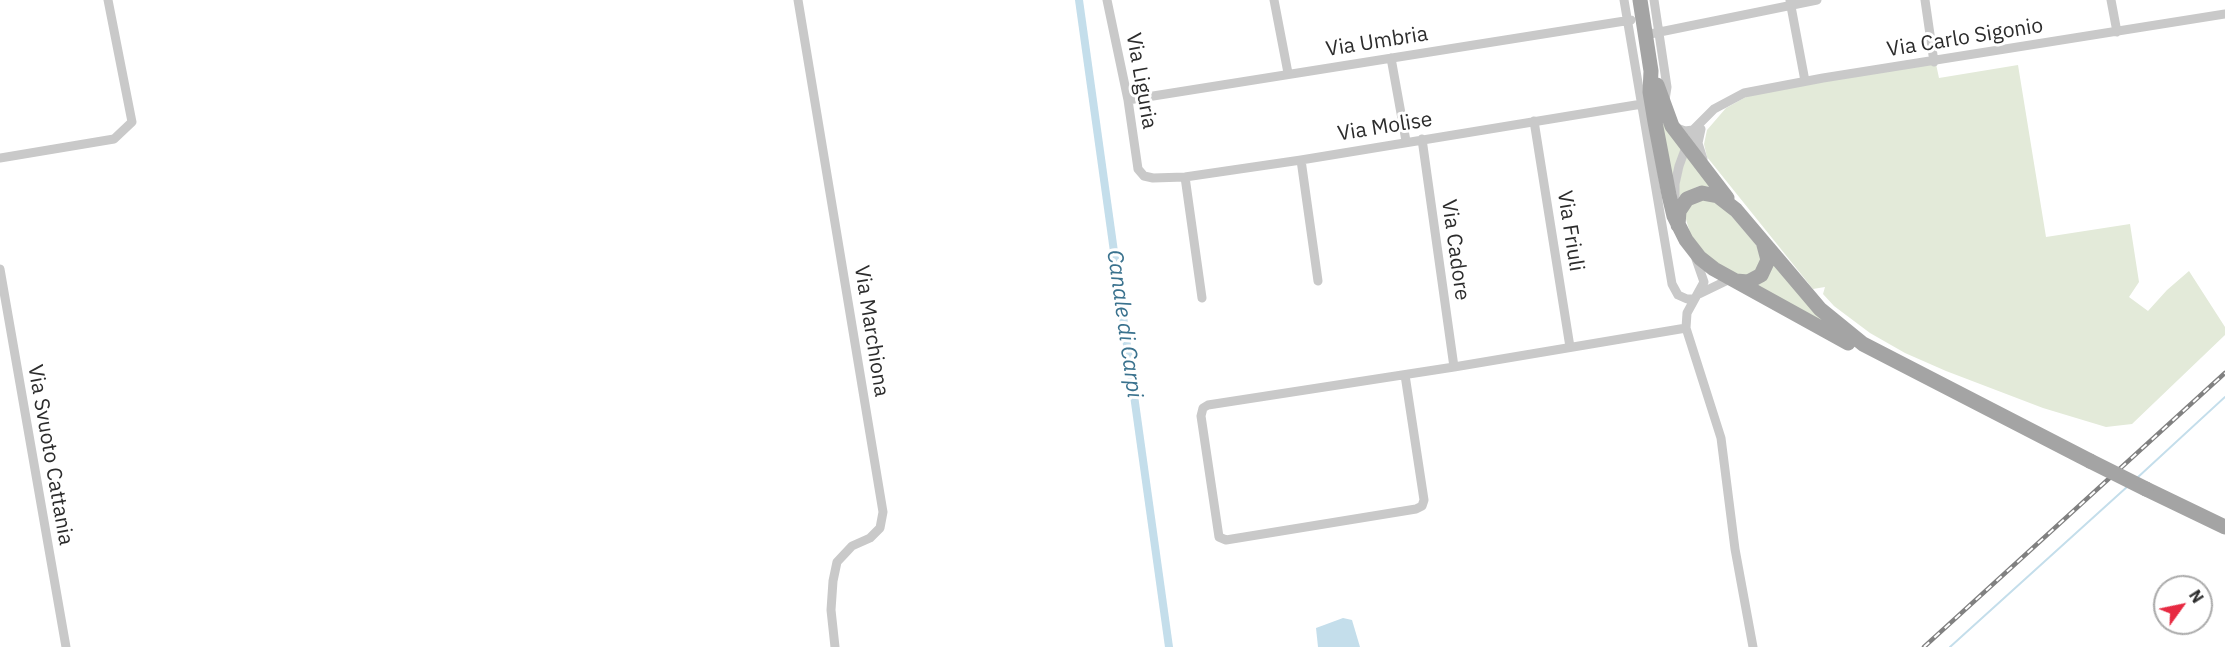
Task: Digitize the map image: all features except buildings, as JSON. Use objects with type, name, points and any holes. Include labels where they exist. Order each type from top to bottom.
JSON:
[{"type":"main road","points":[[1640,0],[1652,33],[1650,92],[1671,206],[1678,225],[1690,246],[1707,264],[1731,280],[1847,342],[1883,360],[1909,369]]},
{"type":"main road","points":[[1651,71],[1672,126],[1686,147],[1820,309],[1840,327],[1863,344],[1909,369],[2225,527]]},
{"type":"main road","points":[[1678,225],[1679,211],[1692,196],[1709,193],[1734,207]]},
{"type":"main road","points":[[1731,280],[1748,282],[1756,279],[1762,273],[1768,257],[1761,240]]},
{"type":"street","points":[[0,158],[114,139],[132,122],[108,0]]},
{"type":"street","name":"Via Marchiona","points":[[798,0],[883,512],[880,528],[870,538],[852,546],[837,562],[831,610],[835,647]]},
{"type":"street","name":"Via Liguria","points":[[1107,0],[1128,100],[1138,169]]},
{"type":"street","points":[[1274,0],[1288,74]]},
{"type":"street","points":[[1624,0],[1672,284],[1678,295],[1687,299],[1731,280]]},
{"type":"street","points":[[1654,0],[1652,33],[1667,87],[1664,108]]},
{"type":"street","points":[[1652,33],[1790,2],[1817,0]]},
{"type":"street","points":[[1925,0],[1934,62]]},
{"type":"street","points":[[2111,0],[2117,32]]},
{"type":"street","points":[[1790,2],[1805,81]]},
{"type":"street","name":"Via Carlo Sigonio","points":[[1706,119],[1714,109],[1744,93],[1805,81],[2225,14]]},
{"type":"street","name":"Via Umbria","points":[[1128,100],[1629,20]]},
{"type":"street","points":[[1391,58],[1406,141]]},
{"type":"street","name":"Via Molise","points":[[1138,169],[1144,176],[1153,178],[1185,177],[1642,104]]},
{"type":"street","points":[[1678,225],[1675,184],[1686,147],[1706,119]]},
{"type":"street","points":[[1672,126],[1684,131],[1691,130],[1706,119]]},
{"type":"street","points":[[1706,119],[1698,138],[1701,157],[1727,192],[1734,207]]},
{"type":"street","name":"Via Friuli","points":[[1534,121],[1570,347]]},
{"type":"street","name":"Via Cadore","points":[[1422,139],[1454,367]]},
{"type":"street","points":[[1301,160],[1318,281]]},
{"type":"street","points":[[1185,177],[1202,298]]},
{"type":"street","points":[[1690,246],[1704,277],[1703,287],[1688,314],[1686,328],[1720,438],[1735,549],[1753,647]]},
{"type":"street","name":"Via Svuoto Cattania","points":[[0,269],[66,647]]},
{"type":"street","points":[[1405,375],[1424,500],[1422,506],[1416,509],[1226,540],[1220,537],[1201,416],[1203,408],[1208,405],[1686,328]]},
{"type":"green space","points":[[1936,64],[1939,78],[2018,65],[2046,237],[2130,224],[2139,282],[2129,297],[2148,311],[2189,271],[2225,327],[2225,335],[2132,424],[2106,427],[2043,408],[1946,371],[1905,353],[1870,333],[1834,306],[1823,294],[1825,287],[1813,289],[1707,157],[1704,144],[1707,130],[1726,108],[1755,92]]},
{"type":"green space","points":[[1661,124],[1664,124],[1681,147],[1673,183]]},
{"type":"green space","points":[[1686,153],[1714,187],[1699,186],[1679,196],[1679,184]]},
{"type":"green space","points":[[1696,199],[1717,199],[1758,247],[1762,256],[1756,272],[1740,277],[1712,261],[1691,236],[1685,216],[1690,204]]},
{"type":"green space","points":[[1772,258],[1834,327],[1753,286]]},
{"type":"water","points":[[1343,618],[1352,620],[1360,647],[1318,647],[1316,628]]},
{"type":"waterway","name":"Canale di Carpi","points":[[1079,0],[1169,647]]},
{"type":"waterway","points":[[2137,478],[2225,397]]},
{"type":"waterway","points":[[1950,647],[2128,486]]},
{"type":"railway","points":[[1924,647],[2225,373]]}]
